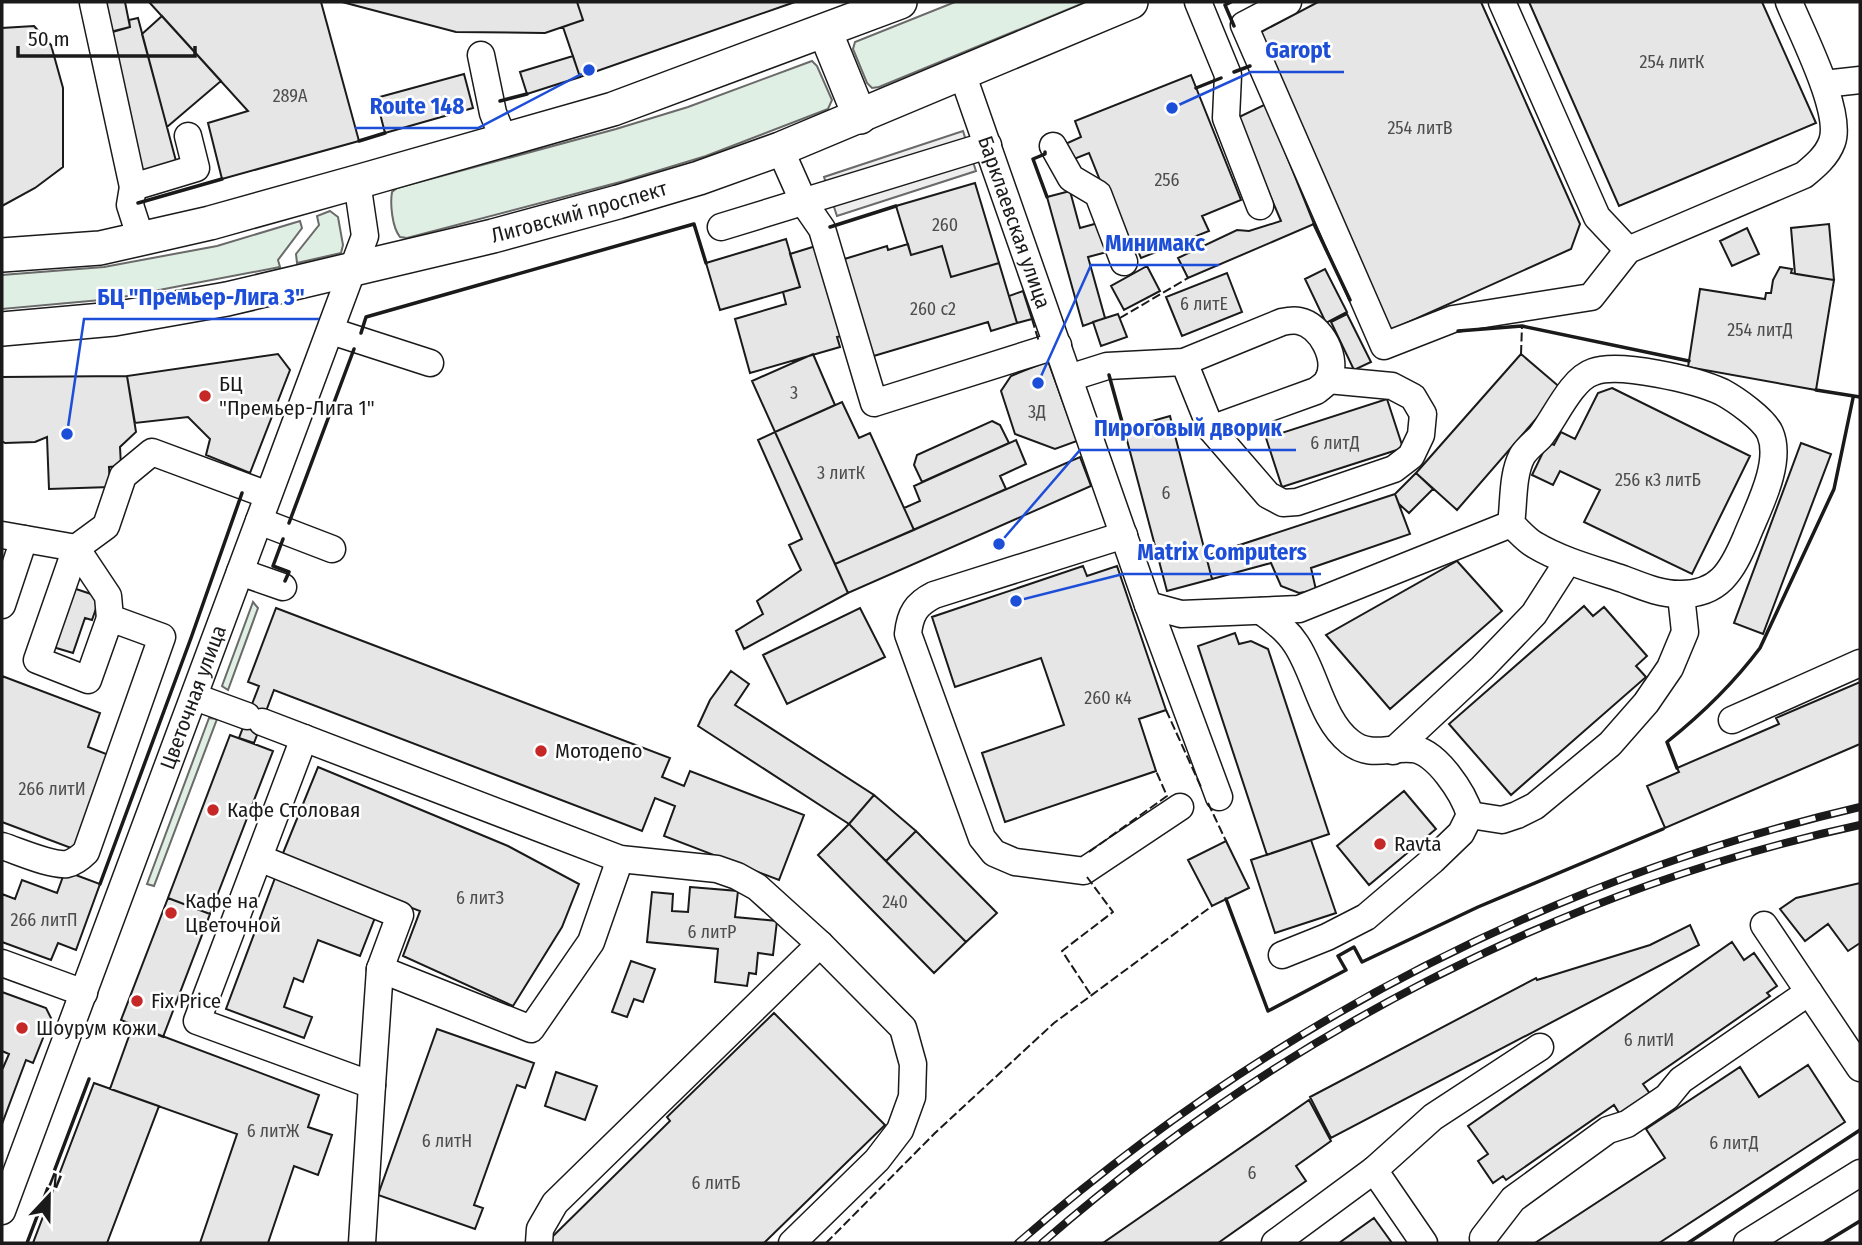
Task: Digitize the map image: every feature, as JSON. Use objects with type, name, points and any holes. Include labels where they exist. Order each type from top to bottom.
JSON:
[{"type":"main road","points":[[2,255],[100,248],[210,223],[357,182],[613,108],[900,2]]},
{"type":"main road","name":"Лиговский проспект","points":[[2,329],[114,319],[227,299],[494,236],[618,202],[699,178],[780,149],[1131,2]]},
{"type":"main road","points":[[825,31],[860,117]]},
{"type":"street","points":[[1198,2],[1228,75],[1226,118],[1260,206]]},
{"type":"street","points":[[1288,2],[1244,25],[1384,346],[1453,319],[1591,296],[1628,250],[1804,175],[1821,160],[1833,141],[1834,121],[1824,84],[1789,2]]},
{"type":"street","points":[[1502,2],[1597,216],[1628,250]]},
{"type":"street","points":[[93,3],[132,187],[130,205],[141,239]]},
{"type":"street","points":[[481,55],[493,113],[504,140]]},
{"type":"street","name":"Барклаевская улица","points":[[962,73],[1148,605],[1219,797]]},
{"type":"street","points":[[1824,84],[1860,80]]},
{"type":"street","points":[[132,187],[196,168],[188,136]]},
{"type":"street","points":[[721,228],[988,145]]},
{"type":"street","points":[[1053,146],[1071,178],[1098,194],[1124,262]]},
{"type":"street","points":[[780,149],[804,204],[822,229],[874,403],[1058,345]]},
{"type":"street","name":"Цветочная улица","points":[[2,1211],[365,236],[357,182]]},
{"type":"street","points":[[1069,378],[1107,366],[1184,362],[1282,321],[1299,321],[1313,327],[1323,338],[1332,361],[1328,380],[1316,391],[1211,429]]},
{"type":"street","points":[[331,331],[430,363]]},
{"type":"street","points":[[1184,362],[1211,429],[1268,495],[1283,503],[1297,502],[1394,469],[1411,456],[1421,435],[1423,414],[1413,397],[1392,386],[1328,380]]},
{"type":"street","points":[[1623,370],[1669,376],[1722,392],[1753,413],[1770,433],[1774,462],[1735,564],[1721,582],[1702,591],[1681,595],[1659,593],[1568,561],[1532,544],[1511,524],[1517,471],[1522,455],[1540,437],[1581,379],[1592,372],[1623,370]]},
{"type":"street","points":[[2,605],[13,537],[76,548],[108,596],[110,618],[88,680],[37,660],[76,548],[106,526],[123,476],[152,452],[268,495]]},
{"type":"street","points":[[259,521],[332,549]]},
{"type":"street","points":[[1148,605],[1181,614],[1299,609],[1511,524]]},
{"type":"street","points":[[1124,535],[934,595],[919,602],[910,618],[908,634],[982,838],[994,853],[1015,862],[1084,871],[1180,807]]},
{"type":"street","points":[[1393,751],[1482,668],[1534,614],[1568,561]]},
{"type":"street","points":[[240,572],[283,587]]},
{"type":"street","points":[[1470,815],[1502,820],[1517,815],[1545,798],[1610,744],[1646,703],[1670,668],[1685,632],[1681,595]]},
{"type":"street","points":[[1261,611],[1278,623],[1296,643],[1329,715],[1349,741],[1367,752],[1414,749],[1428,756],[1465,798],[1470,815],[1461,833],[1452,842],[1366,917],[1327,937],[1282,955]]},
{"type":"street","points":[[2,846],[56,863],[68,864],[78,860],[86,852],[162,637],[110,618]]},
{"type":"street","points":[[1732,720],[1860,663]]},
{"type":"street","points":[[195,697],[620,859],[717,869],[737,876],[757,887],[820,944],[902,1028],[913,1063],[912,1097],[900,1130],[877,1160],[792,1243]]},
{"type":"street","points":[[304,738],[197,1021],[372,1085]]},
{"type":"street","points":[[259,858],[400,915],[380,970],[362,1243]]},
{"type":"street","points":[[380,970],[531,1029],[591,942],[620,859]]},
{"type":"street","points":[[1763,925],[1860,1068]]},
{"type":"street","points":[[539,1243],[540,1229],[555,1203],[820,944]]},
{"type":"street","points":[[2,963],[84,993]]},
{"type":"street","points":[[1481,1242],[1513,1199],[1608,1130],[1627,1124],[1667,1097],[1681,1080],[1809,992]]},
{"type":"street","points":[[1275,1243],[1374,1170],[1433,1118],[1540,1047]]},
{"type":"street","points":[[1374,1170],[1424,1243]]},
{"type":"street","points":[[1747,1243],[1860,1173]]},
{"type":"green space","points":[[955,2],[1086,2],[879,87],[872,88],[867,83],[853,49],[855,42]]},
{"type":"green space","points":[[812,61],[817,66],[832,100],[828,109],[706,156],[624,181],[407,238],[400,237],[395,227],[391,197],[397,188],[688,107]]},
{"type":"green space","points":[[330,211],[338,217],[343,245],[341,253],[297,263],[296,254],[319,225],[317,216]]},
{"type":"green space","points":[[300,221],[302,228],[278,260],[280,267],[112,299],[2,309],[2,275],[104,267],[217,246]]},
{"type":"green space","points":[[253,602],[258,608],[228,690],[222,686]]},
{"type":"green space","points":[[209,718],[217,719],[154,886],[147,884]]},
{"type":"shaded area","points":[[963,131],[976,171],[837,216],[824,177]]},
{"type":"building","points":[[102,2],[125,2],[130,27],[109,33]]},
{"type":"building","points":[[149,2],[321,2],[359,141],[222,179],[208,123],[248,111]]},
{"type":"building","points":[[342,2],[577,2],[583,20],[545,33],[456,32]]},
{"type":"building","points":[[577,2],[795,2],[580,77],[563,27],[583,20]]},
{"type":"building","points":[[1318,2],[1481,2],[1580,224],[1571,249],[1391,330],[1261,32]]},
{"type":"building","points":[[1529,2],[1762,2],[1816,123],[1619,206]]},
{"type":"building","points":[[162,16],[221,81],[167,127],[142,34]]},
{"type":"building","points":[[138,18],[176,161],[142,171],[106,33],[130,27],[129,20]]},
{"type":"building","points":[[34,26],[51,45],[63,88],[63,167],[35,188],[2,206],[2,28]]},
{"type":"building","points":[[573,56],[580,77],[527,94],[520,72]]},
{"type":"building","points":[[464,74],[473,108],[385,133],[376,98]]},
{"type":"building","points":[[1191,75],[1241,200],[1202,216],[1209,231],[1141,258],[1132,237],[1124,240],[1089,153],[1069,161],[1063,145],[1081,137],[1075,121]]},
{"type":"building","points":[[1266,104],[1314,224],[1188,278],[1178,258],[1237,230],[1249,231],[1281,221],[1237,118]]},
{"type":"building","points":[[975,183],[999,263],[951,277],[942,246],[911,255],[896,206]]},
{"type":"building","points":[[1070,191],[1080,228],[1098,223],[1107,252],[1088,257],[1105,318],[1083,326],[1047,197]]},
{"type":"building","points":[[1829,224],[1834,280],[1795,274],[1791,228]]},
{"type":"building","points":[[1747,228],[1759,254],[1732,266],[1720,241]]},
{"type":"building","points":[[786,239],[800,287],[720,310],[706,263]]},
{"type":"building","points":[[908,244],[911,255],[942,246],[951,277],[999,263],[1017,323],[991,331],[988,322],[867,358],[838,261],[887,246],[888,250]]},
{"type":"building","points":[[819,245],[846,335],[837,337],[840,347],[750,373],[735,319],[786,304],[783,292],[800,287],[790,254]]},
{"type":"building","points":[[1147,266],[1160,291],[1124,310],[1111,286]]},
{"type":"building","points":[[1780,267],[1792,269],[1791,273],[1834,280],[1816,390],[1688,367],[1700,289],[1765,299],[1766,293],[1771,293],[1773,280]]},
{"type":"building","points":[[1325,269],[1347,312],[1326,323],[1305,279]]},
{"type":"building","points":[[1227,273],[1242,312],[1182,336],[1166,297]]},
{"type":"building","points":[[1023,291],[1032,319],[1017,323],[1009,296]]},
{"type":"building","points":[[1118,314],[1127,337],[1101,346],[1093,322]]},
{"type":"building","points":[[1347,314],[1371,362],[1354,370],[1331,322]]},
{"type":"building","name":"БЦ \"Премьер-Лига 1\"","points":[[278,354],[290,370],[250,473],[206,455],[210,439],[188,417],[135,423],[127,376]]},
{"type":"building","points":[[813,354],[835,405],[775,432],[752,381]]},
{"type":"building","points":[[1521,354],[1562,389],[1457,510],[1416,473]]},
{"type":"building","points":[[1048,361],[1077,441],[1055,449],[1015,434],[1001,391],[1011,376]]},
{"type":"building","points":[[127,376],[136,432],[120,447],[121,466],[109,467],[110,487],[49,489],[47,437],[35,442],[2,441],[2,377]]},
{"type":"building","points":[[1612,388],[1750,456],[1692,574],[1584,522],[1600,490],[1560,471],[1553,485],[1532,475],[1548,442],[1554,445],[1561,432],[1575,439],[1598,393]]},
{"type":"building","points":[[1387,399],[1403,448],[1282,487],[1266,438]]},
{"type":"building","points":[[842,402],[859,438],[870,433],[914,530],[835,564],[775,432]]},
{"type":"building","points":[[1170,416],[1212,579],[1167,591],[1124,429]]},
{"type":"building","points":[[992,421],[1000,425],[1009,443],[922,482],[914,465],[917,455]]},
{"type":"building","points":[[775,432],[848,593],[744,649],[736,631],[763,614],[757,601],[801,570],[789,545],[802,539],[758,440]]},
{"type":"building","points":[[1016,440],[1026,464],[1000,476],[1006,489],[914,530],[904,508],[920,501],[914,486]]},
{"type":"building","points":[[1801,443],[1831,454],[1763,634],[1734,623]]},
{"type":"building","points":[[1080,457],[1091,486],[848,593],[835,564]]},
{"type":"building","points":[[1416,473],[1433,489],[1409,513],[1399,504],[1395,494]]},
{"type":"building","points":[[1395,494],[1410,534],[1311,568],[1316,590],[1299,593],[1281,586],[1271,563],[1212,579],[1206,556]]},
{"type":"building","points":[[1457,561],[1502,611],[1390,709],[1326,635]]},
{"type":"building","points":[[1083,566],[1087,576],[1117,566],[1166,710],[1139,719],[1156,771],[1005,822],[982,753],[1064,725],[1041,658],[955,687],[932,617]]},
{"type":"building","points":[[73,588],[100,597],[92,620],[85,618],[73,653],[53,647]]},
{"type":"building","points":[[1584,606],[1593,616],[1604,607],[1647,656],[1636,666],[1646,677],[1511,795],[1449,724]]},
{"type":"building","name":"Мотодепо","points":[[276,608],[670,758],[662,777],[684,786],[690,771],[804,815],[779,880],[664,836],[675,806],[655,798],[642,831],[274,690],[254,743],[239,738],[259,686],[248,682]]},
{"type":"building","points":[[860,608],[885,657],[787,704],[763,655]]},
{"type":"building","points":[[1235,633],[1239,644],[1251,641],[1268,649],[1329,834],[1267,855],[1198,646]]},
{"type":"building","points":[[731,671],[749,684],[735,705],[874,795],[849,824],[698,726],[710,700]]},
{"type":"building","points":[[2,676],[100,713],[88,747],[114,757],[79,851],[2,822]]},
{"type":"building","points":[[1860,682],[1860,744],[1665,828],[1647,786],[1679,772],[1677,768],[1779,724],[1776,718]]},
{"type":"building","points":[[230,735],[273,751],[210,914],[168,898]]},
{"type":"building","points":[[318,767],[508,846],[579,884],[562,927],[513,1006],[403,956],[420,911],[281,858]]},
{"type":"building","points":[[1404,791],[1436,829],[1369,885],[1337,846]]},
{"type":"building","points":[[874,795],[916,831],[886,861],[849,824]]},
{"type":"building","points":[[849,824],[966,942],[934,973],[818,855]]},
{"type":"building","points":[[916,831],[997,913],[966,942],[886,861]]},
{"type":"building","points":[[1311,840],[1336,913],[1275,933],[1251,860]]},
{"type":"building","points":[[1226,841],[1249,888],[1212,906],[1188,860]]},
{"type":"building","points":[[65,871],[100,884],[76,950],[58,943],[51,960],[2,942],[2,894],[15,899],[22,880],[57,893]]},
{"type":"building","points":[[275,878],[376,915],[360,956],[318,940],[303,982],[294,978],[284,1007],[312,1017],[304,1038],[226,1009]]},
{"type":"building","points":[[1860,883],[1860,943],[1848,951],[1828,924],[1805,941],[1780,909],[1796,898]]},
{"type":"building","points":[[690,887],[738,891],[735,917],[777,921],[773,955],[758,953],[756,974],[749,973],[747,986],[715,982],[718,949],[647,942],[652,892],[673,894],[672,911],[688,912]]},
{"type":"building","points":[[168,898],[210,914],[163,1037],[121,1020]]},
{"type":"building","points":[[1690,925],[1699,945],[1331,1138],[1310,1097],[1536,978],[1537,980],[1650,945]]},
{"type":"building","points":[[1732,942],[1744,960],[1754,953],[1777,986],[1767,993],[1770,996],[1643,1084],[1651,1095],[1621,1116],[1614,1105],[1506,1180],[1503,1176],[1493,1183],[1478,1161],[1488,1154],[1468,1126]]},
{"type":"building","points":[[631,961],[655,969],[643,1002],[634,999],[627,1017],[612,1012]]},
{"type":"building","points":[[2,992],[46,1008],[51,1018],[33,1063],[26,1060],[2,1124],[2,1068],[9,1054],[2,1051]]},
{"type":"building","points":[[774,1013],[885,1125],[764,1243],[547,1242],[670,1121],[667,1117]]},
{"type":"building","points":[[133,1025],[319,1095],[308,1127],[332,1135],[318,1175],[294,1166],[268,1243],[200,1243],[237,1134],[110,1089]]},
{"type":"building","points":[[437,1029],[534,1063],[525,1088],[517,1085],[474,1205],[483,1208],[475,1229],[378,1195]]},
{"type":"building","points":[[1808,1065],[1845,1122],[1659,1243],[1535,1243],[1665,1158],[1646,1129],[1740,1067],[1759,1097]]},
{"type":"building","points":[[556,1072],[597,1086],[585,1120],[545,1106]]},
{"type":"building","points":[[94,1083],[159,1106],[107,1243],[33,1243]]},
{"type":"building","points":[[1309,1100],[1331,1141],[1296,1166],[1306,1181],[1218,1243],[1103,1243]]},
{"type":"building","points":[[1374,1218],[1392,1243],[1339,1243]]},
{"type":"railway","points":[[1018,1243],[1112,1166],[1209,1095],[1309,1031],[1412,972],[1519,921],[1629,876],[1743,838],[1860,807]]},
{"type":"railway","points":[[1042,1243],[1131,1169],[1225,1101],[1323,1039],[1425,982],[1530,932],[1637,889],[1748,853],[1860,825]]},
{"type":"fence","points":[[1120,318],[1188,278]]},
{"type":"fence","points":[[1032,319],[1039,342]]},
{"type":"fence","points":[[1521,354],[1522,326]]},
{"type":"fence","points":[[1166,710],[1201,787]]},
{"type":"fence","points":[[1089,852],[1167,796],[1156,771]]},
{"type":"fence","points":[[1208,803],[1226,841]]},
{"type":"fence","points":[[1087,877],[1113,912],[1062,951],[1091,995]]},
{"type":"fence","points":[[826,1243],[935,1133],[1054,1023],[1212,906]]},
{"type":"wall","points":[[1231,2],[1225,5],[1234,26]]},
{"type":"wall","points":[[1234,72],[1250,66]]},
{"type":"wall","points":[[1196,88],[1221,78]]},
{"type":"wall","points":[[500,101],[527,94]]},
{"type":"wall","points":[[359,141],[385,133]]},
{"type":"wall","points":[[1045,152],[1033,159],[1047,197]]},
{"type":"wall","points":[[138,203],[222,179]]},
{"type":"wall","points":[[830,227],[896,206]]},
{"type":"wall","points":[[361,333],[366,317],[694,224],[706,263]]},
{"type":"wall","points":[[1314,224],[1350,300]]},
{"type":"wall","points":[[1458,331],[1522,326],[1689,361]]},
{"type":"wall","points":[[289,523],[354,349]]},
{"type":"wall","points":[[1109,375],[1124,429]]},
{"type":"wall","points":[[1816,390],[1860,397]]},
{"type":"wall","points":[[1677,768],[1667,742],[1716,698],[1760,648],[1834,489],[1853,398]]},
{"type":"wall","points":[[100,884],[242,493]]},
{"type":"wall","points":[[283,539],[273,566],[289,572],[285,581]]},
{"type":"wall","points":[[1226,899],[1268,1011],[1346,970],[1338,956],[1354,947],[1362,962],[1478,907],[1663,829]]},
{"type":"wall","points":[[27,1243],[89,1079]]},
{"type":"wall","points":[[1688,1243],[1860,1130]]},
{"type":"wall","points":[[1824,1243],[1860,1221]]},
{"type":"place","name":"Route 148","points":[[589,70]]},
{"type":"place","name":"Garopt","points":[[1172,108]]},
{"type":"place","name":"Минимакс","points":[[1038,383]]},
{"type":"place","name":"БЦ \"Премьер-Лига 1\"","points":[[205,396]]},
{"type":"place","name":"БЦ \"Премьер-Лига 3\"","points":[[67,434]]},
{"type":"place","name":"Пироговый дворик","points":[[999,544]]},
{"type":"place","name":"Matrix Computers","points":[[1016,601]]},
{"type":"place","name":"Мотодепо","points":[[541,751]]},
{"type":"place","name":"Кафе Столовая","points":[[213,810]]},
{"type":"place","name":"Ravta","points":[[1380,844]]},
{"type":"place","name":"Кафе на Цветочной","points":[[171,913]]},
{"type":"place","name":"Fix Price","points":[[137,1001]]},
{"type":"place","name":"Шоурум кожи","points":[[22,1028]]}]
